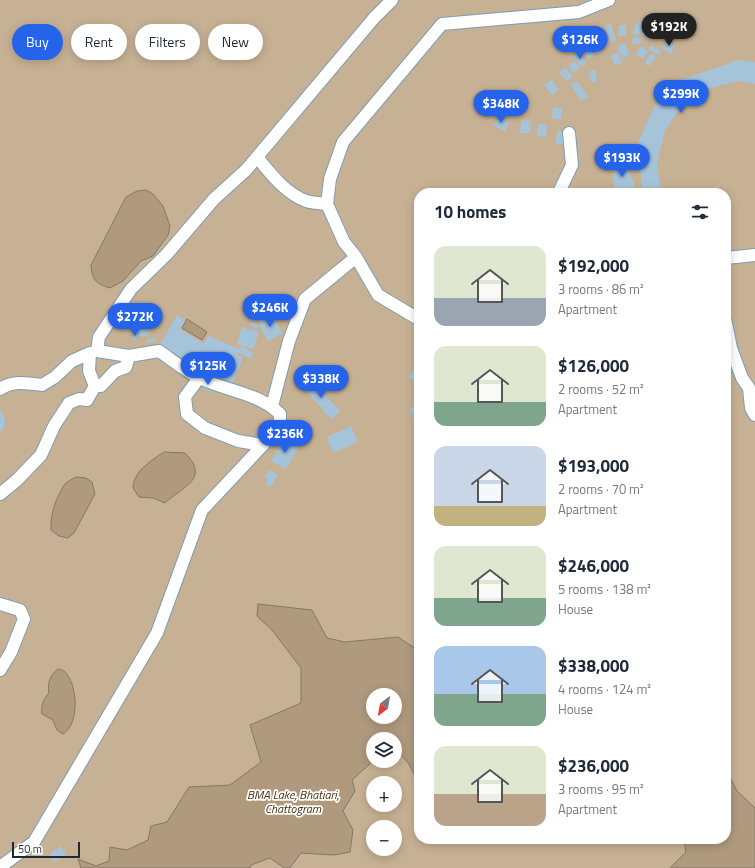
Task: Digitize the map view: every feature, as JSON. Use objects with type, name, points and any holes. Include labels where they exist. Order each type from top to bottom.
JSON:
[{"type":"street","points":[[95,386],[89,371],[93,352],[99,337],[130,289],[168,254],[214,199],[246,170],[374,18],[392,0]]},
{"type":"street","points":[[414,316],[378,295],[356,257],[344,242],[327,204],[330,179],[343,142],[442,24],[579,12],[609,0]]},
{"type":"street","points":[[561,188],[572,165],[569,133]]},
{"type":"street","points":[[257,156],[271,175],[288,190],[306,201],[327,204]]},
{"type":"street","points":[[731,257],[755,255]]},
{"type":"street","points":[[272,406],[289,341],[305,299],[356,257]]},
{"type":"street","points":[[731,348],[742,378],[749,388],[751,408],[755,415]]},
{"type":"street","points":[[0,389],[6,385],[26,383],[42,385],[55,377],[72,361],[93,352],[129,356],[159,351],[199,378],[244,393],[272,406],[280,414],[280,421],[263,445],[202,510],[157,633],[34,842],[0,867]]},
{"type":"street","points":[[95,386],[101,386],[115,371],[126,367],[129,356]]},
{"type":"street","points":[[199,378],[185,397],[187,414],[205,428],[238,441],[263,445]]},
{"type":"street","points":[[0,494],[17,480],[41,455],[54,426],[69,403],[79,399],[87,400],[95,386]]},
{"type":"street","points":[[0,604],[20,610],[24,619],[11,652],[0,670]]},
{"type":"shaded area","points":[[0,0],[755,0],[755,868],[0,868]]},
{"type":"water","points":[[146,190],[153,194],[163,206],[170,226],[168,235],[153,256],[141,261],[123,281],[110,288],[101,285],[96,281],[92,274],[91,265],[126,197],[137,191]]},
{"type":"water","points":[[187,319],[207,332],[202,340],[182,328]]},
{"type":"water","points":[[164,452],[185,453],[192,462],[195,470],[195,476],[186,487],[165,503],[153,498],[139,497],[133,488],[137,475],[148,464]]},
{"type":"water","points":[[76,477],[86,478],[92,482],[95,494],[74,533],[68,538],[59,536],[51,530],[51,524],[56,500],[65,484]]},
{"type":"water","name":"BMA Lake, Bhatiari, Chattogram","points":[[258,604],[312,610],[327,638],[345,642],[398,637],[414,647],[414,774],[409,764],[402,756],[402,732],[366,732],[366,767],[352,780],[355,791],[343,811],[353,830],[350,852],[334,855],[301,853],[290,868],[284,868],[270,858],[251,865],[250,868],[81,868],[78,859],[96,866],[109,861],[110,847],[127,850],[148,840],[151,826],[167,822],[189,787],[230,785],[261,762],[250,725],[301,703],[301,668],[272,630],[257,616]]},
{"type":"water","points":[[58,669],[64,671],[69,677],[72,684],[75,703],[72,722],[63,734],[57,730],[53,720],[42,714],[43,702],[49,693],[48,686],[50,680]]},
{"type":"water","points":[[731,780],[737,791],[755,808],[755,868],[670,868],[686,852],[684,844],[731,844]]},
{"type":"building","points":[[638,21],[644,24],[639,36],[632,33]]},
{"type":"building","points":[[647,21],[653,24],[647,38],[641,35]]},
{"type":"building","points":[[611,24],[616,40],[610,42],[605,25]]},
{"type":"building","points":[[619,25],[626,25],[626,36],[619,36]]},
{"type":"building","points":[[603,31],[610,44],[603,47],[597,34]]},
{"type":"building","points":[[640,37],[641,43],[633,44],[632,38]]},
{"type":"building","points":[[596,38],[603,51],[597,54],[590,42]]},
{"type":"building","points":[[667,41],[675,46],[671,54],[662,48]]},
{"type":"building","points":[[624,43],[630,54],[623,58],[617,47]]},
{"type":"building","points":[[651,45],[661,51],[659,55],[648,49]]},
{"type":"building","points":[[589,46],[594,56],[588,59],[582,49]]},
{"type":"building","points":[[641,46],[648,51],[643,59],[636,54]]},
{"type":"building","points":[[578,52],[587,63],[581,67],[573,57]]},
{"type":"building","points":[[618,52],[622,63],[615,65],[611,55]]},
{"type":"building","points":[[651,53],[656,56],[650,66],[645,63]]},
{"type":"building","points":[[739,60],[755,62],[755,84],[738,81],[691,93],[665,130],[657,162],[660,188],[642,188],[637,145],[655,105],[680,80]]},
{"type":"building","points":[[574,61],[580,68],[574,73],[568,66]]},
{"type":"building","points":[[565,67],[573,76],[567,81],[559,73]]},
{"type":"building","points":[[595,70],[597,81],[591,82],[589,71]]},
{"type":"building","points":[[552,80],[559,90],[552,95],[544,85]]},
{"type":"building","points":[[577,81],[588,97],[581,101],[571,85]]},
{"type":"building","points":[[524,95],[531,105],[524,111],[517,101]]},
{"type":"building","points":[[553,107],[562,108],[561,120],[552,119]]},
{"type":"building","points":[[497,118],[509,122],[505,131],[494,126]]},
{"type":"building","points":[[521,120],[531,121],[530,133],[520,133]]},
{"type":"building","points":[[538,124],[547,125],[546,137],[537,136]]},
{"type":"building","points":[[557,131],[567,132],[565,144],[556,144]]},
{"type":"building","points":[[612,160],[625,162],[634,184],[634,188],[615,188]]},
{"type":"building","points":[[177,315],[185,320],[180,329],[204,344],[208,336],[240,349],[237,355],[243,357],[233,383],[227,380],[224,386],[192,373],[195,366],[160,345]]},
{"type":"building","points":[[273,315],[282,334],[267,341],[258,321]]},
{"type":"building","points":[[144,319],[147,319],[151,324],[147,328],[149,335],[139,337],[138,331],[133,332],[129,327],[133,322],[137,325],[142,324]]},
{"type":"building","points":[[251,321],[259,325],[257,329],[249,325]]},
{"type":"building","points":[[242,327],[259,332],[253,349],[237,344]]},
{"type":"building","points":[[137,334],[138,339],[132,340],[132,335]]},
{"type":"building","points":[[155,338],[156,342],[147,343],[147,339]]},
{"type":"building","points":[[242,346],[253,353],[250,359],[238,352]]},
{"type":"building","points":[[414,369],[414,380],[408,377]]},
{"type":"building","points":[[309,378],[340,411],[331,419],[301,385]]},
{"type":"building","points":[[205,381],[214,385],[211,392],[202,388]]},
{"type":"building","points":[[414,406],[414,420],[410,408]]},
{"type":"building","points":[[0,409],[5,423],[0,432]]},
{"type":"building","points":[[351,426],[358,442],[333,453],[327,437]]},
{"type":"building","points":[[285,438],[299,446],[286,469],[271,461]]},
{"type":"building","points":[[269,470],[278,475],[270,487],[265,484],[268,480],[264,477]]},
{"type":"building","points":[[60,846],[66,854],[54,862],[49,855]]}]
